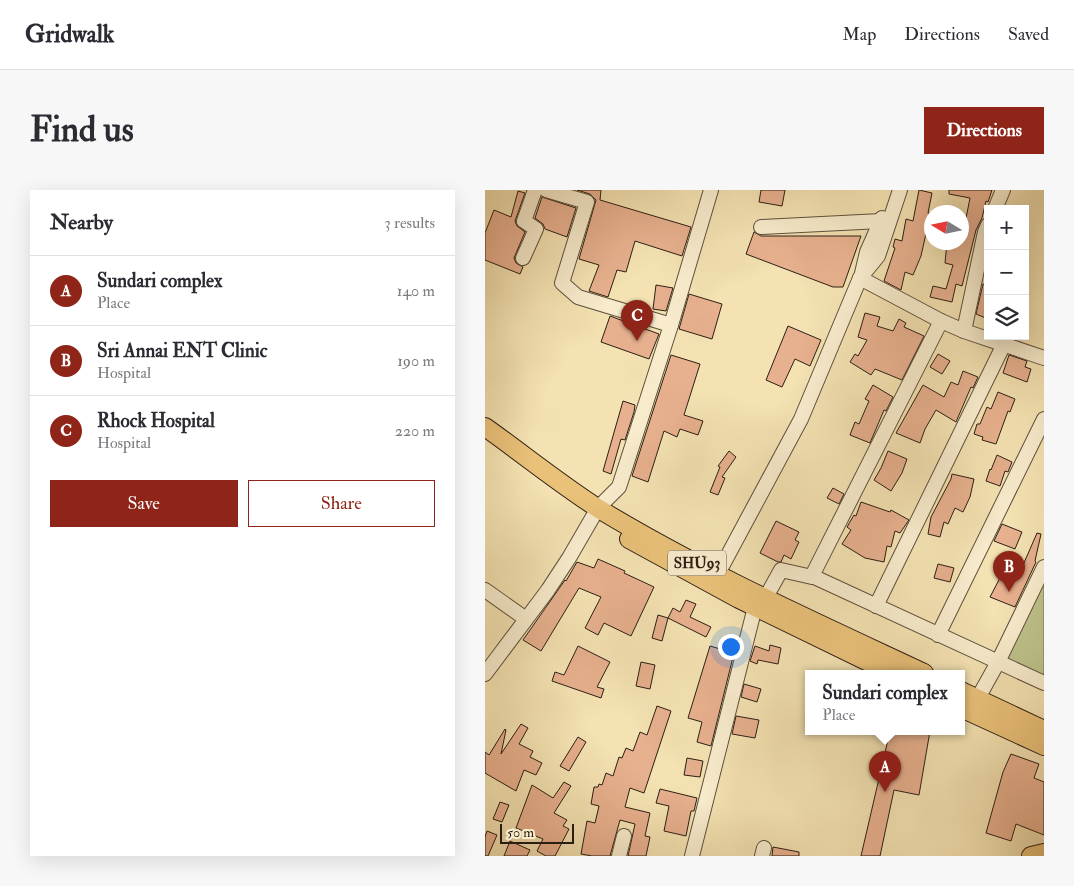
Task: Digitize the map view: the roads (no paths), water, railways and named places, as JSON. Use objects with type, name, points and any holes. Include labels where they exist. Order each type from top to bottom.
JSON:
[{"type":"main road","name":"SHU93","points":[[485,427],[595,512]]},
{"type":"main road","name":"SHU93","points":[[485,439],[660,557],[715,580],[760,602],[885,670]]},
{"type":"main road","name":"SHU93","points":[[760,602],[917,670]]},
{"type":"main road","points":[[970,706],[1044,730]]},
{"type":"main road","points":[[970,706],[1044,746]]},
{"type":"main road","points":[[1031,856],[1044,853]]},
{"type":"street","points":[[523,258],[536,229],[524,221],[535,190]]},
{"type":"street","points":[[546,190],[587,202],[562,283],[578,297],[671,325]]},
{"type":"street","points":[[485,674],[563,566],[595,512],[619,487],[671,325],[711,190]]},
{"type":"street","points":[[715,580],[801,419],[860,278],[867,252],[881,221],[891,190]]},
{"type":"street","points":[[860,278],[878,256],[900,190]]},
{"type":"street","points":[[997,205],[1003,190]]},
{"type":"street","points":[[761,227],[881,221]]},
{"type":"street","points":[[964,331],[984,237]]},
{"type":"street","points":[[860,278],[941,321],[964,331],[1044,358]]},
{"type":"street","points":[[813,576],[941,321]]},
{"type":"street","points":[[876,606],[1004,344]]},
{"type":"street","points":[[938,635],[1044,419]]},
{"type":"street","points":[[970,706],[998,662],[1044,568]]},
{"type":"street","points":[[692,856],[760,602],[781,570],[813,576],[1044,683]]},
{"type":"street","points":[[485,590],[526,619]]},
{"type":"street","points":[[619,856],[624,836]]},
{"type":"place","name":"Rhock Hospital","points":[[637,341]]},
{"type":"place","name":"Sri Annai ENT Clinic","points":[[1009,592]]},
{"type":"place","name":"Sundari complex","points":[[885,792]]}]
